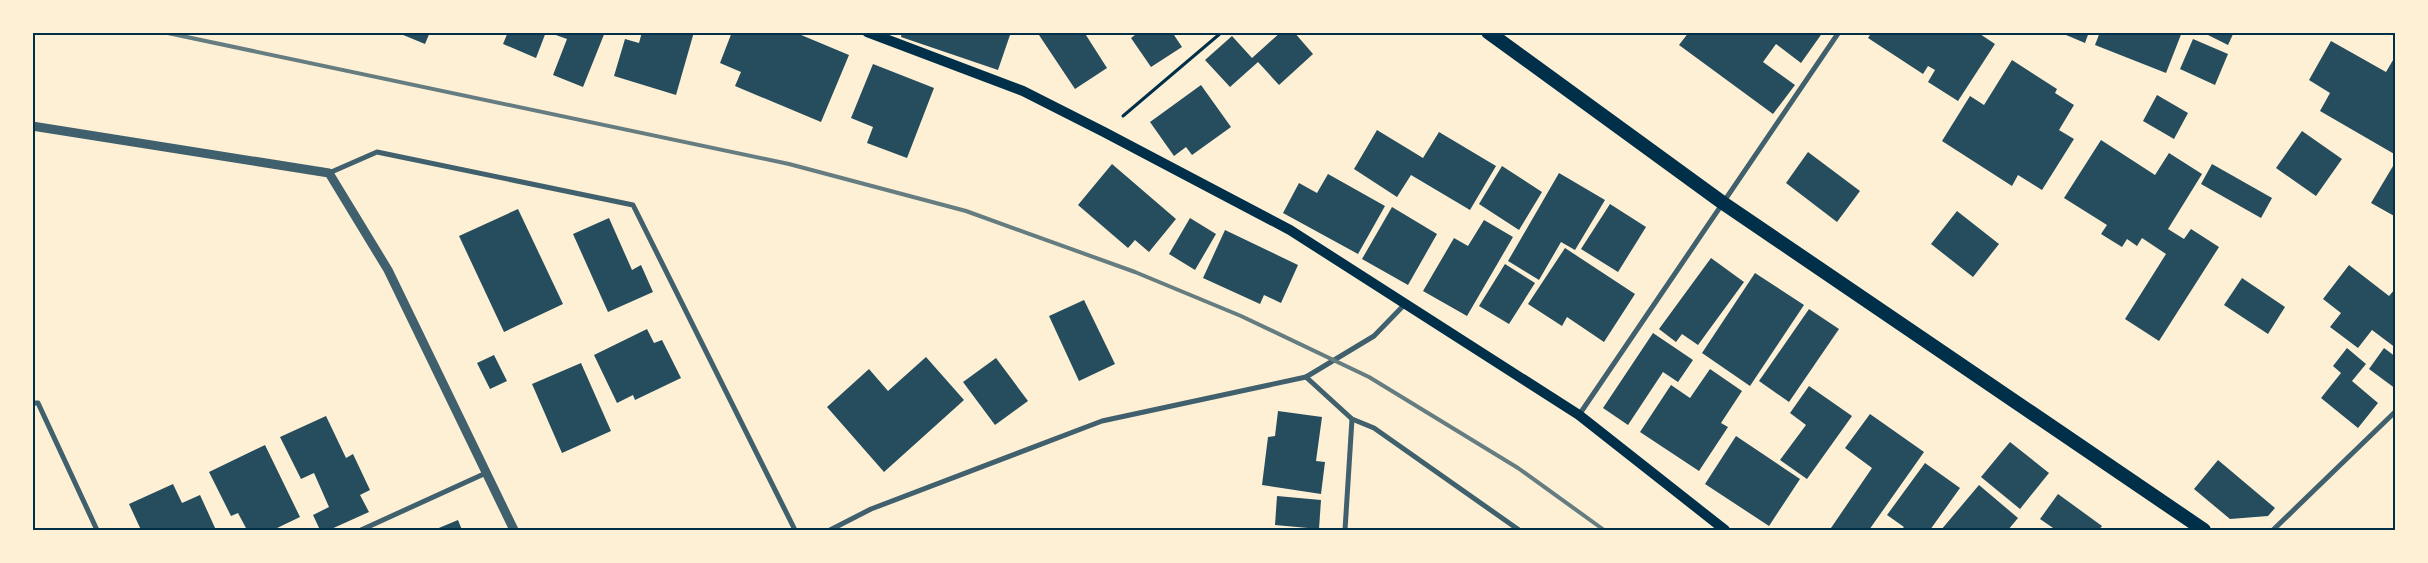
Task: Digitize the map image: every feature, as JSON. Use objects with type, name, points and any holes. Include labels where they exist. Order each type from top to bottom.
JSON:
[{"type":"highway","points":[[1488,32],[1723,204],[2204,530]]},
{"type":"main road","points":[[866,32],[1023,91],[1290,230],[1579,415],[1725,530]]},
{"type":"street","points":[[1579,415],[1840,32]]},
{"type":"street","points":[[32,126],[329,173],[377,152],[632,205],[795,530]]},
{"type":"street","points":[[329,173],[388,270],[514,530]]},
{"type":"street","points":[[830,530],[871,509],[1102,421],[1306,377],[1374,336],[1406,303]]},
{"type":"street","points":[[1306,377],[1352,419],[1374,428],[1519,530]]},
{"type":"street","points":[[32,402],[38,403],[97,530]]},
{"type":"street","points":[[2273,530],[2396,411]]},
{"type":"street","points":[[1345,530],[1352,419]]},
{"type":"street","points":[[361,530],[486,473]]},
{"type":"path","points":[[1104,132],[1222,32]]},
{"type":"building","points":[[396,32],[430,32],[425,44]]},
{"type":"building","points":[[508,32],[546,32],[536,58],[503,44]]},
{"type":"building","points":[[554,32],[605,32],[583,87],[553,75],[567,39],[553,34]]},
{"type":"building","points":[[642,32],[694,32],[676,95],[614,76],[625,39],[639,43]]},
{"type":"building","points":[[732,32],[794,32],[849,55],[821,122],[735,86],[741,72],[720,63]]},
{"type":"building","points":[[902,32],[1011,32],[998,70],[901,37]]},
{"type":"building","points":[[1037,32],[1084,32],[1107,68],[1075,89]]},
{"type":"building","points":[[1139,32],[1172,32],[1182,47],[1151,67],[1131,38]]},
{"type":"building","points":[[1281,32],[1294,32],[1313,54],[1279,85],[1258,62],[1230,87],[1205,60],[1232,36],[1252,58]]},
{"type":"building","points":[[1689,32],[1823,32],[1801,63],[1776,44],[1763,62],[1795,85],[1773,114],[1679,45]]},
{"type":"building","points":[[1872,32],[1977,32],[1995,44],[1958,101],[1928,82],[1935,70],[1928,66],[1923,74],[1868,38]]},
{"type":"building","points":[[2059,32],[2089,32],[2085,43]]},
{"type":"building","points":[[2100,32],[2182,32],[2166,73],[2095,45]]},
{"type":"building","points":[[2202,32],[2234,32],[2228,45]]},
{"type":"building","points":[[2193,39],[2228,54],[2215,85],[2180,69]]},
{"type":"building","points":[[2331,41],[2386,72],[2396,55],[2396,155],[2320,111],[2330,93],[2309,80]]},
{"type":"building","points":[[2012,60],[2057,89],[2055,93],[2074,105],[2059,130],[2074,139],[2042,190],[2018,175],[2012,186],[1942,141],[1970,96],[1984,105]]},
{"type":"building","points":[[873,64],[934,88],[907,158],[867,143],[873,127],[851,118]]},
{"type":"building","points":[[1201,85],[1231,127],[1192,155],[1186,147],[1174,156],[1150,122]]},
{"type":"building","points":[[2157,95],[2188,113],[2174,139],[2143,121]]},
{"type":"building","points":[[1377,130],[1423,158],[1439,132],[1496,166],[1470,210],[1411,175],[1397,197],[1354,169]]},
{"type":"building","points":[[2302,131],[2342,159],[2316,196],[2276,168]]},
{"type":"building","points":[[2101,140],[2155,175],[2169,153],[2202,174],[2168,229],[2184,239],[2191,229],[2219,247],[2159,341],[2125,319],[2166,254],[2142,238],[2137,246],[2127,239],[2122,247],[2101,234],[2107,225],[2064,198]]},
{"type":"building","points":[[1808,152],[1860,191],[1837,222],[1786,183]]},
{"type":"building","points":[[2396,161],[2396,217],[2371,203]]},
{"type":"building","points":[[1112,164],[1176,219],[1149,252],[1135,240],[1128,248],[1078,205]]},
{"type":"building","points":[[2212,164],[2272,198],[2261,218],[2201,184]]},
{"type":"building","points":[[1502,166],[1542,192],[1519,230],[1479,204]]},
{"type":"building","points":[[1559,173],[1605,200],[1575,250],[1561,242],[1539,280],[1508,261]]},
{"type":"building","points":[[1328,174],[1385,206],[1358,254],[1283,213],[1299,183],[1317,193]]},
{"type":"building","points":[[1610,204],[1646,227],[1618,272],[1581,249]]},
{"type":"building","points":[[1392,207],[1437,234],[1408,285],[1362,259]]},
{"type":"building","points":[[518,209],[563,304],[504,332],[459,236]]},
{"type":"building","points":[[1957,211],[1999,244],[1973,277],[1931,244]]},
{"type":"building","points":[[609,218],[632,270],[641,265],[653,292],[608,312],[573,234]]},
{"type":"building","points":[[1190,218],[1216,234],[1195,270],[1169,254]]},
{"type":"building","points":[[1484,220],[1513,237],[1467,316],[1423,291],[1454,238],[1468,246]]},
{"type":"building","points":[[1225,230],[1298,265],[1281,303],[1264,295],[1260,304],[1203,278]]},
{"type":"building","points":[[1565,248],[1635,294],[1604,342],[1567,317],[1562,326],[1528,304]]},
{"type":"building","points":[[1711,258],[1744,282],[1698,345],[1682,334],[1676,342],[1659,329]]},
{"type":"building","points":[[1505,264],[1535,283],[1509,324],[1479,306]]},
{"type":"building","points":[[2349,265],[2389,296],[2396,288],[2396,348],[2372,330],[2358,348],[2330,327],[2341,313],[2323,299]]},
{"type":"building","points":[[1755,273],[1804,305],[1750,386],[1702,353]]},
{"type":"building","points":[[2242,278],[2285,307],[2268,334],[2224,305]]},
{"type":"building","points":[[1084,300],[1115,364],[1079,381],[1049,316]]},
{"type":"building","points":[[1809,309],[1839,329],[1789,402],[1759,381]]},
{"type":"building","points":[[647,329],[654,343],[662,340],[681,378],[635,400],[633,395],[617,403],[594,355]]},
{"type":"building","points":[[1653,333],[1693,360],[1678,382],[1663,372],[1628,425],[1603,408]]},
{"type":"building","points":[[2347,348],[2366,364],[2352,381],[2378,403],[2358,428],[2321,398],[2341,373],[2333,366]]},
{"type":"building","points":[[2384,348],[2396,357],[2396,389],[2369,369]]},
{"type":"building","points":[[494,355],[507,381],[490,389],[477,363]]},
{"type":"building","points":[[926,357],[964,400],[884,472],[827,407],[869,369],[888,391]]},
{"type":"building","points":[[996,358],[1028,401],[995,425],[963,382]]},
{"type":"building","points":[[581,363],[611,431],[562,453],[532,384]]},
{"type":"building","points":[[1710,369],[1742,391],[1721,423],[1728,427],[1699,471],[1640,432],[1671,385],[1690,398]]},
{"type":"building","points":[[1809,386],[1852,416],[1807,479],[1780,460],[1806,425],[1790,413]]},
{"type":"building","points":[[1278,411],[1322,417],[1316,461],[1325,462],[1321,494],[1262,485],[1268,437],[1275,436]]},
{"type":"building","points":[[1870,414],[1924,452],[1869,530],[1834,530],[1831,528],[1872,468],[1845,448]]},
{"type":"building","points":[[326,416],[346,458],[353,454],[370,490],[360,495],[369,512],[329,530],[320,530],[313,515],[329,507],[314,473],[301,479],[280,437]]},
{"type":"building","points":[[1736,436],[1800,479],[1769,526],[1705,484]]},
{"type":"building","points":[[2010,442],[2049,473],[2020,509],[1981,477]]},
{"type":"building","points":[[265,445],[300,517],[273,530],[247,530],[238,513],[231,516],[209,472]]},
{"type":"building","points":[[2218,460],[2275,508],[2268,516],[2230,519],[2194,489]]},
{"type":"building","points":[[1925,463],[1960,488],[1930,530],[1901,530],[1904,527],[1887,515]]},
{"type":"building","points":[[173,484],[182,503],[200,495],[216,530],[141,530],[129,504]]},
{"type":"building","points":[[1979,485],[2018,518],[2008,530],[1941,530]]},
{"type":"building","points":[[2058,494],[2102,526],[2099,530],[2056,530],[2040,519]]},
{"type":"building","points":[[1277,496],[1321,500],[1319,529],[1275,525]]},
{"type":"building","points":[[458,520],[462,530],[434,530]]},
{"type":"railway","points":[[163,32],[789,164],[966,211],[1135,272],[1241,316],[1369,377],[1518,468],[1604,530]]}]
